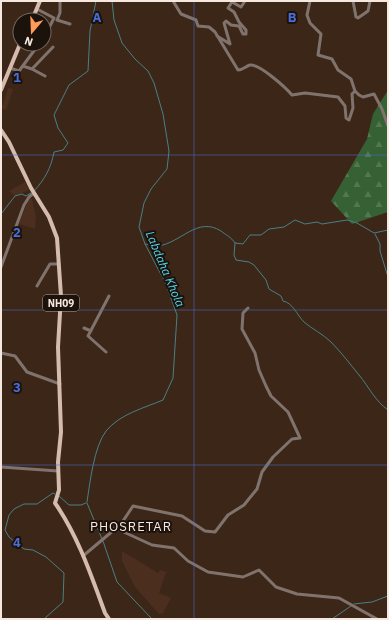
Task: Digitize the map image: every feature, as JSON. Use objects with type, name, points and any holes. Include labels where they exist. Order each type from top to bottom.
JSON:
[{"type":"main road","points":[[36,12],[40,1]]},
{"type":"main road","points":[[1,90],[17,52]]},
{"type":"main road","name":"NH09","points":[[1,130],[9,142],[20,167],[54,229],[57,238],[61,296],[58,348],[61,432],[58,472],[59,490],[56,500],[83,556],[105,613],[109,619]]},
{"type":"street","points":[[58,20],[60,14],[60,1]]},
{"type":"street","points":[[173,1],[181,14],[196,20],[198,26],[209,27],[217,36],[238,70],[249,65],[255,66],[270,75],[292,95],[305,93],[338,96],[345,106],[346,118],[349,120],[353,108],[352,94],[355,91]]},
{"type":"street","points":[[217,36],[230,44],[224,23],[226,22],[231,25],[239,26],[243,34],[246,34],[246,30],[239,22],[234,12],[228,8],[232,2],[241,7],[245,1]]},
{"type":"street","points":[[310,1],[307,15],[320,34],[318,55],[332,59],[338,70],[351,79],[355,91],[363,97],[374,94],[388,126]]},
{"type":"street","points":[[354,1],[356,17],[358,18],[368,11],[370,1]]},
{"type":"street","points":[[37,9],[58,20],[70,24]]},
{"type":"street","points":[[52,22],[54,18]]},
{"type":"street","points":[[32,69],[53,47]]},
{"type":"street","points":[[10,68],[19,71],[33,52]]},
{"type":"street","points":[[23,66],[45,76]]},
{"type":"street","points":[[1,74],[6,77]]},
{"type":"street","points":[[1,267],[24,205],[29,197],[34,193]]},
{"type":"street","points":[[37,286],[50,264],[59,264]]},
{"type":"street","points":[[106,352],[88,336],[109,296]]},
{"type":"street","points":[[83,556],[99,540],[121,524],[133,506],[186,518],[205,531],[215,532],[228,515],[244,505],[257,489],[262,472],[273,457],[292,439],[300,438],[288,412],[271,396],[259,370],[255,353],[242,329],[243,314],[248,308]]},
{"type":"street","points":[[84,328],[91,331]]},
{"type":"street","points":[[1,353],[15,356],[27,372],[60,384]]},
{"type":"street","points":[[1,466],[58,472]]},
{"type":"street","points":[[115,528],[152,545],[174,548],[188,561],[208,572],[243,577],[259,570],[276,587],[297,594],[340,598],[377,619]]},
{"type":"shaded area","points":[[8,88],[13,89],[6,110],[1,108],[1,104],[3,105]]},
{"type":"shaded area","points":[[25,182],[29,190],[15,196],[9,191]]},
{"type":"shaded area","points":[[29,198],[32,199],[36,217],[35,229],[19,224]]},
{"type":"shaded area","points":[[122,551],[158,573],[160,570],[166,572],[159,593],[171,598],[163,613],[159,614],[135,587],[122,561]]},
{"type":"green space","points":[[388,90],[388,212],[352,224],[331,201],[367,139],[373,114]]},
{"type":"waterway","points":[[34,191],[47,173],[54,152],[63,150],[68,143],[58,128],[54,115],[69,85],[88,71],[90,31],[96,1]]},
{"type":"waterway","name":"Labdaha Khola","points":[[87,502],[91,475],[98,446],[106,431],[125,416],[163,400],[173,378],[177,315],[166,284],[145,244],[139,227],[144,203],[151,189],[167,169],[169,151],[163,114],[154,83],[148,71],[135,59],[122,43],[114,20],[112,1]]},
{"type":"waterway","points":[[1,214],[15,196],[22,194],[26,196],[31,193]]},
{"type":"waterway","points":[[145,244],[158,246],[166,244],[197,228],[204,227],[212,227],[221,231],[235,243],[243,244],[250,235],[261,235],[269,229],[284,227],[295,220],[305,224],[317,222],[322,224],[347,220],[357,223],[374,233],[388,230]]},
{"type":"waterway","points":[[375,234],[380,244],[380,251],[388,277]]},
{"type":"waterway","points":[[235,243],[234,255],[236,260],[249,262],[254,265],[266,280],[269,289],[281,296],[283,301],[290,304],[304,322],[325,336],[331,342],[376,398],[388,410]]},
{"type":"waterway","points":[[44,619],[63,602],[64,573],[46,557],[33,550],[24,549],[9,537],[5,530],[9,515],[14,509],[24,504],[37,504],[53,493],[55,494]]},
{"type":"waterway","points":[[58,495],[69,505],[81,505],[86,503]]},
{"type":"waterway","points":[[87,503],[104,544],[117,582],[152,619]]},
{"type":"waterway","points":[[354,604],[372,602],[388,596]]},
{"type":"waterway","points":[[332,619],[351,606]]},
{"type":"district","name":"PHOSRETAR","points":[[131,526]]}]
